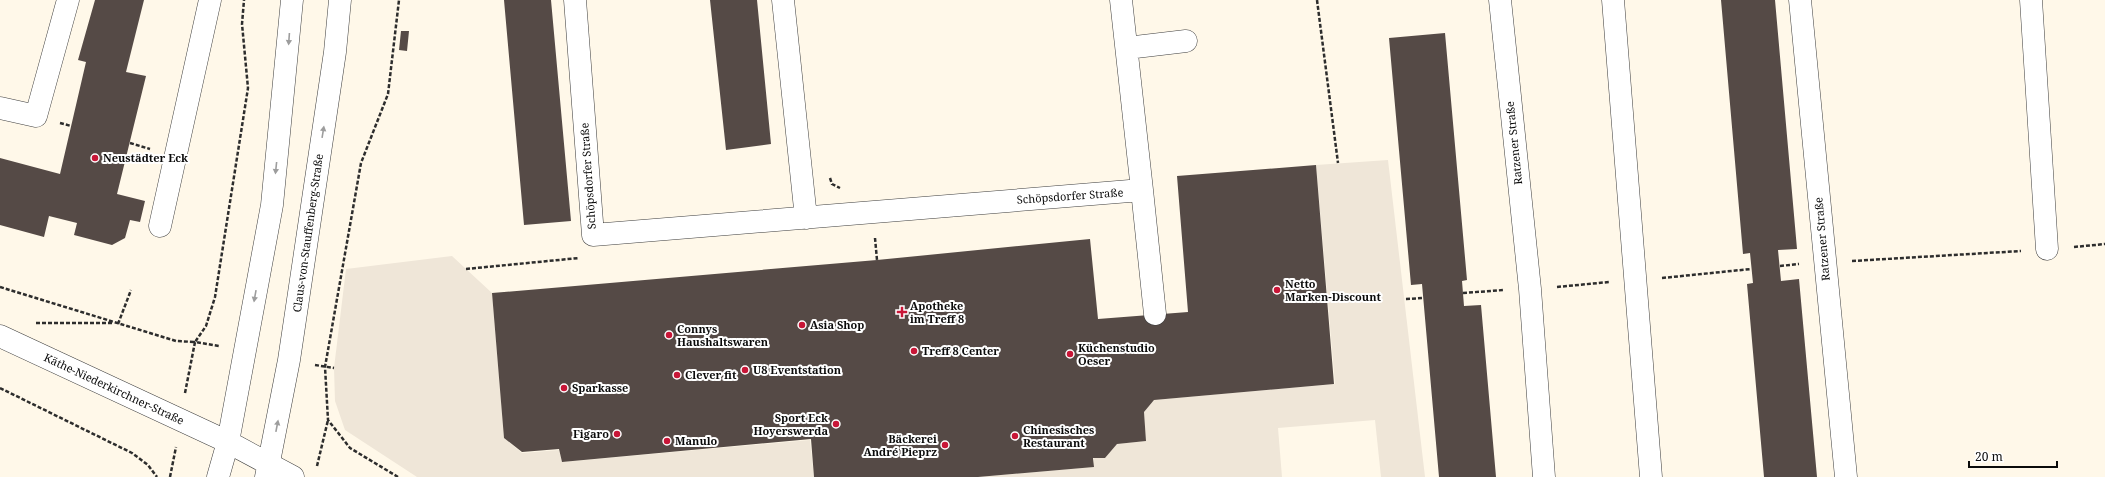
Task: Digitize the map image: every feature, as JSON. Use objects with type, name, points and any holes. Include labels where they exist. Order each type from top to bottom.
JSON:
[{"type":"street","points":[[0,108],[36,116],[68,0]]},
{"type":"street","points":[[160,226],[210,0]]},
{"type":"street","points":[[218,477],[228,442],[272,205],[292,0]]},
{"type":"street","name":"Claus-von-Stauffenberg-Straße","points":[[268,471],[289,360],[336,52],[340,0]]},
{"type":"street","name":"Schöpsdorfer Straße","points":[[575,0],[593,235],[1142,190]]},
{"type":"street","points":[[783,0],[806,218]]},
{"type":"street","points":[[1122,0],[1155,314]]},
{"type":"street","name":"Ratzener Straße","points":[[1500,0],[1530,289],[1544,477]]},
{"type":"street","points":[[1613,0],[1651,477]]},
{"type":"street","name":"Ratzener Straße","points":[[1800,0],[1824,263],[1846,477]]},
{"type":"street","points":[[2031,0],[2047,249]]},
{"type":"street","points":[[1127,48],[1186,41]]},
{"type":"street","name":"Käthe-Niederkirchner-Straße","points":[[0,336],[228,442],[268,471],[293,477]]},
{"type":"path","points":[[0,287],[176,341],[195,342],[206,326],[215,298],[248,88],[242,24],[244,0]]},
{"type":"path","points":[[316,470],[328,420],[325,367],[361,163],[388,94],[399,0]]},
{"type":"path","points":[[1317,0],[1338,164]]},
{"type":"path","points":[[875,231],[877,260]]},
{"type":"path","points":[[1780,266],[2105,244]]},
{"type":"path","points":[[466,269],[581,258]]},
{"type":"path","points":[[118,324],[131,290]]},
{"type":"path","points":[[1406,299],[1423,298]]},
{"type":"path","points":[[31,322],[118,324]]},
{"type":"path","points":[[325,367],[334,368]]},
{"type":"path","points":[[0,388],[132,453],[148,465],[157,477]]},
{"type":"path","points":[[328,420],[350,448],[398,477]]},
{"type":"shaded area","points":[[1388,160],[1425,477],[1381,477],[1375,420],[1278,428],[1282,477],[978,477],[1094,467],[1094,458],[1105,458],[1117,444],[1146,441],[1144,412],[1154,400],[1335,384],[1316,165]]},
{"type":"shaded area","points":[[452,256],[492,293],[504,438],[522,453],[559,450],[562,462],[810,440],[814,477],[417,477],[345,430],[335,401],[334,368],[346,269]]},
{"type":"building","name":"Neustädter Eck","points":[[95,0],[144,0],[126,72],[146,76],[117,194],[145,201],[140,222],[130,220],[125,238],[112,245],[74,235],[77,223],[49,216],[44,237],[0,225],[0,158],[60,174],[86,62],[78,60]]},
{"type":"building","points":[[504,0],[551,0],[571,221],[524,225]]},
{"type":"building","points":[[710,0],[757,0],[771,144],[726,150]]},
{"type":"building","points":[[1721,0],[1775,0],[1797,249],[1778,250],[1781,281],[1799,279],[1817,477],[1764,477],[1747,284],[1753,283],[1750,253],[1743,254]]},
{"type":"building","points":[[401,31],[409,31],[407,51],[399,50]]},
{"type":"building","points":[[1445,33],[1467,280],[1462,281],[1464,306],[1481,305],[1496,477],[1439,477],[1422,284],[1411,285],[1389,38]]},
{"type":"building","name":"Treff 8 Center","points":[[1316,165],[1334,384],[1154,400],[1144,412],[1146,441],[1117,444],[1105,458],[1093,458],[1094,467],[978,477],[814,477],[811,439],[562,462],[559,449],[522,452],[504,438],[492,293],[877,260],[1090,239],[1098,319],[1188,312],[1177,176]]},
{"type":"place","name":"Neustädter Eck","points":[[95,158]]},
{"type":"place","name":"Netto Marken-Discount","points":[[1277,290]]},
{"type":"place","name":"Apotheke im Treff 8","points":[[902,312]]},
{"type":"place","name":"Asia Shop","points":[[802,325]]},
{"type":"place","name":"Connys Haushaltswaren","points":[[669,335]]},
{"type":"place","name":"Treff 8 Center","points":[[914,351]]},
{"type":"place","name":"Küchenstudio Oeser","points":[[1070,354]]},
{"type":"place","name":"U8 Eventstation","points":[[745,370]]},
{"type":"place","name":"Clever fit","points":[[677,375]]},
{"type":"place","name":"Sparkasse","points":[[564,388]]},
{"type":"place","name":"Sport Eck Hoyerswerda","points":[[836,424]]},
{"type":"place","name":"Figaro","points":[[617,434]]},
{"type":"place","name":"Chinesisches Restaurant","points":[[1015,436]]},
{"type":"place","name":"Manulo","points":[[667,441]]},
{"type":"place","name":"Bäckerei André Pieprz","points":[[945,445]]}]
